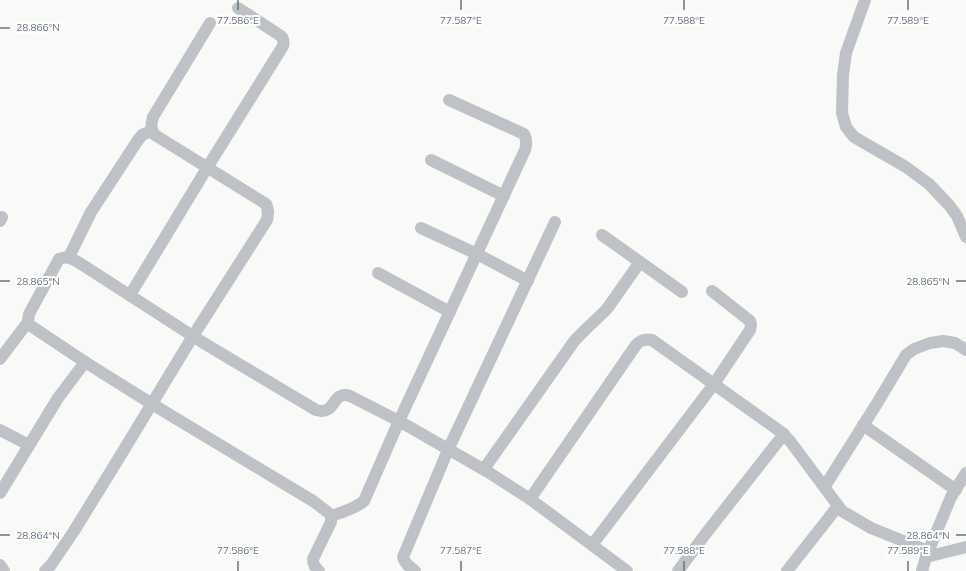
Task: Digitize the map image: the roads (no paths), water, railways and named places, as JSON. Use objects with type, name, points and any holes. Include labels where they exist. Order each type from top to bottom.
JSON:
[{"type":"street","points":[[865,0],[846,53],[843,75],[842,113],[846,127],[854,138],[906,167],[929,184],[950,205],[957,216],[966,238]]},
{"type":"street","points":[[130,295],[283,46],[284,42],[281,36],[238,8]]},
{"type":"street","points":[[45,571],[51,565],[74,531],[193,336],[267,220],[268,209],[266,204],[155,135],[151,131],[153,117],[210,22]]},
{"type":"street","points":[[331,516],[359,505],[364,501],[399,421],[504,196],[527,143],[524,134],[449,100]]},
{"type":"street","points":[[69,257],[91,212],[138,140],[142,135],[151,131]]},
{"type":"street","points":[[431,160],[504,196]]},
{"type":"street","points":[[414,571],[403,560],[403,557],[448,450],[555,222]]},
{"type":"street","points":[[421,228],[477,254],[528,281]]},
{"type":"street","points":[[602,235],[682,292]]},
{"type":"street","points":[[0,359],[28,322],[29,314],[59,259],[69,257],[193,336],[316,410],[322,412],[326,411],[340,396],[346,394],[399,421],[484,469],[530,499],[627,571]]},
{"type":"street","points":[[484,469],[575,340],[605,311],[640,262]]},
{"type":"street","points":[[378,272],[450,312]]},
{"type":"street","points":[[592,545],[714,384],[750,330],[750,321],[712,291]]},
{"type":"street","points":[[28,322],[31,326],[85,362],[313,502],[330,514],[331,522],[313,559],[313,564],[319,571]]},
{"type":"street","points":[[530,499],[631,352],[640,341],[645,339],[652,340],[784,434],[825,486],[842,511],[871,528],[927,554],[966,546]]},
{"type":"street","points":[[825,486],[906,355],[914,349],[943,340],[955,343],[966,350]]},
{"type":"street","points":[[0,494],[58,398],[85,362]]},
{"type":"street","points":[[863,424],[956,490]]},
{"type":"street","points":[[0,430],[29,445]]},
{"type":"street","points":[[678,571],[784,434]]},
{"type":"street","points":[[922,571],[927,554],[951,497],[966,473]]},
{"type":"street","points":[[787,571],[838,506]]},
{"type":"street","points":[[0,565],[4,571]]}]
